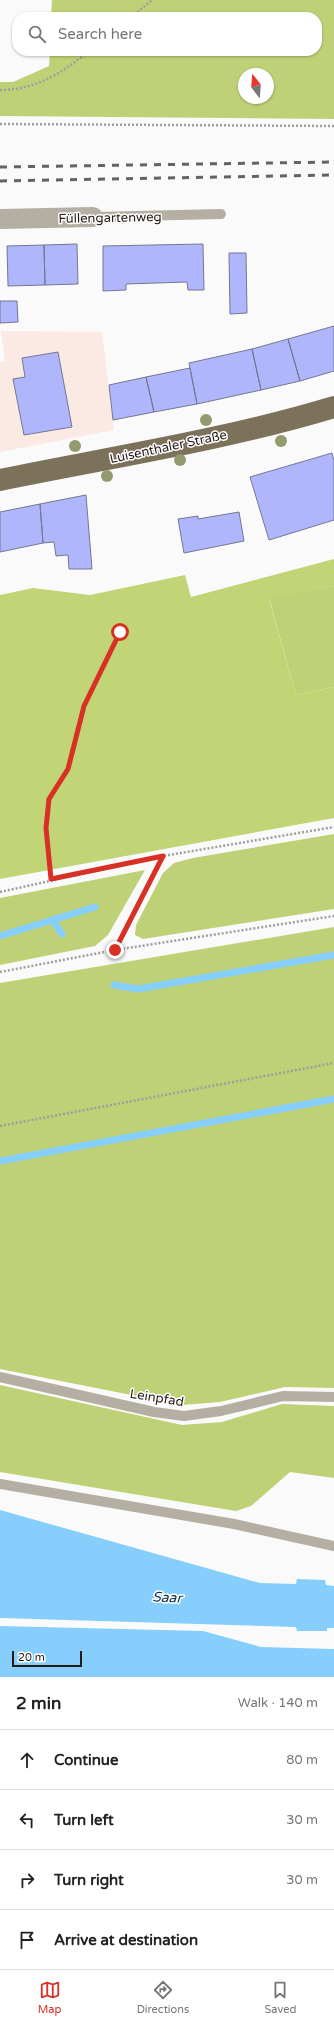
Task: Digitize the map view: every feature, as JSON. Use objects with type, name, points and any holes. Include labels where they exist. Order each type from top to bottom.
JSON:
[{"type":"main road","name":"Luisenthaler Straße","points":[[0,480],[197,441],[264,426],[334,407]]},
{"type":"street","name":"Füllengartenweg","points":[[0,219],[94,217]]},
{"type":"lane","name":"Füllengartenweg","points":[[94,217],[221,214]]},
{"type":"lane","name":"Leinpfad","points":[[0,1377],[154,1412],[184,1416],[221,1411],[283,1396],[334,1397]]},
{"type":"lane","points":[[0,1484],[234,1524],[334,1546]]},
{"type":"path","points":[[137,12],[152,0]]},
{"type":"path","points":[[0,90],[11,90],[40,84],[82,56]]},
{"type":"path","points":[[0,124],[334,126]]},
{"type":"path","points":[[51,879],[46,828],[49,799],[68,769],[84,706],[120,632]]},
{"type":"path","points":[[0,892],[51,879],[163,856],[334,827]]},
{"type":"path","points":[[115,950],[163,856]]},
{"type":"path","points":[[0,972],[115,950],[334,916]]},
{"type":"path","points":[[0,1126],[334,1063]]},
{"type":"shaded area","points":[[1,331],[102,332],[114,430],[0,452],[0,362],[5,362]]},
{"type":"green space","points":[[52,0],[334,0],[334,119],[0,116],[0,82],[13,82],[49,66],[50,56],[322,56],[322,12],[51,12]]},
{"type":"green space","points":[[334,559],[334,586],[269,599],[296,695],[334,687],[334,818],[0,879],[0,595],[33,588],[90,595],[185,575],[191,597]]},
{"type":"green space","points":[[334,586],[334,687],[296,695],[269,598]]},
{"type":"green space","points":[[334,834],[334,909],[143,939],[135,935],[136,925],[163,873],[174,863],[193,858]]},
{"type":"green space","points":[[145,870],[108,935],[95,946],[0,965],[0,898]]},
{"type":"green space","points":[[334,927],[334,1388],[285,1387],[220,1402],[182,1405],[0,1369],[0,983]]},
{"type":"green space","points":[[0,1385],[182,1425],[222,1422],[282,1404],[334,1406],[334,1478],[290,1472],[251,1506],[236,1511],[0,1472]]},
{"type":"water","name":"Saar","points":[[0,1510],[260,1583],[296,1584],[297,1579],[325,1580],[326,1585],[334,1586],[334,1628],[327,1628],[327,1631],[297,1631],[296,1627],[0,1618]]},
{"type":"water","points":[[0,1626],[203,1631],[261,1647],[334,1649],[334,1677],[0,1677]]},
{"type":"building","points":[[77,244],[78,284],[45,285],[44,245]]},
{"type":"building","points":[[203,244],[204,290],[188,290],[187,282],[126,284],[126,290],[103,291],[103,246]]},
{"type":"building","points":[[44,245],[45,285],[8,286],[7,246]]},
{"type":"building","points":[[229,253],[246,253],[247,313],[230,314]]},
{"type":"building","points":[[0,301],[17,301],[18,322],[0,323]]},
{"type":"building","points":[[334,326],[334,371],[300,381],[288,339]]},
{"type":"building","points":[[288,339],[300,381],[261,390],[252,349]]},
{"type":"building","points":[[252,349],[261,390],[197,404],[189,363]]},
{"type":"building","points":[[58,352],[72,427],[24,435],[13,379],[25,377],[22,358]]},
{"type":"building","points":[[190,368],[197,404],[154,412],[146,377]]},
{"type":"building","points":[[146,377],[154,412],[113,420],[109,385]]},
{"type":"building","points":[[332,453],[334,461],[334,520],[269,540],[250,477]]},
{"type":"building","points":[[86,495],[92,569],[69,569],[68,555],[56,556],[54,542],[43,543],[40,504]]},
{"type":"building","points":[[40,504],[43,543],[0,552],[0,512]]},
{"type":"building","points":[[239,512],[244,541],[184,553],[178,519],[198,516],[198,519]]},
{"type":"waterway","points":[[0,936],[95,907]]},
{"type":"waterway","points":[[52,920],[62,934]]},
{"type":"waterway","points":[[114,985],[138,989],[334,955]]},
{"type":"waterway","points":[[0,1161],[334,1099]]},
{"type":"railway","points":[[0,167],[334,162]]},
{"type":"railway","points":[[0,181],[334,175]]},
{"type":"route","points":[[115,950],[163,856],[51,879],[46,828],[49,799],[68,769],[84,706],[120,632]]}]
